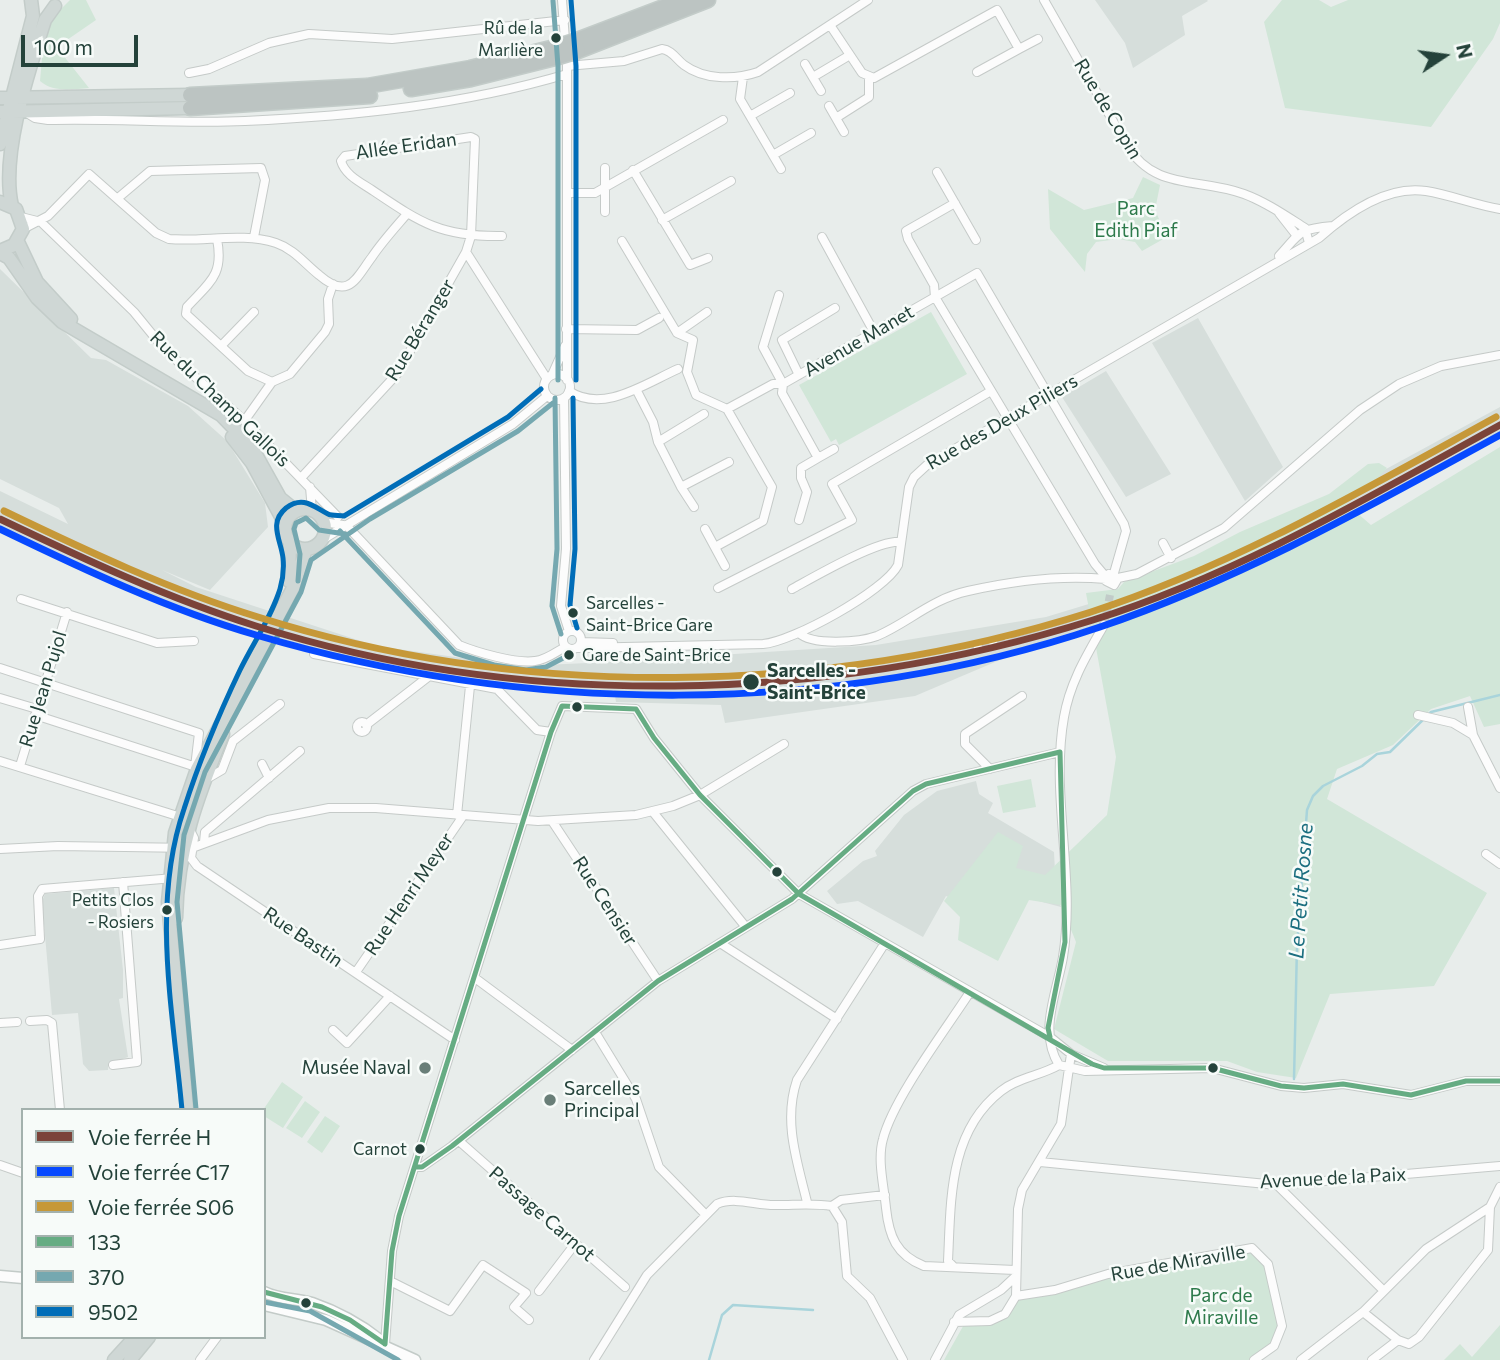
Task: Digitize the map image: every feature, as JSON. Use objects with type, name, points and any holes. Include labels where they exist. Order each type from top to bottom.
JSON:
[{"type":"highway","points":[[190,102],[367,86],[470,68],[561,61],[578,45],[682,0]]},
{"type":"highway","points":[[578,45],[708,0]]},
{"type":"main road","points":[[31,0],[41,6],[59,3]]},
{"type":"main road","points":[[31,0],[33,16],[13,105],[6,204],[22,223],[18,242],[30,271],[54,304],[117,353]]},
{"type":"main road","points":[[0,144],[46,15],[59,3]]},
{"type":"main road","points":[[35,52],[33,81],[40,92],[53,97]]},
{"type":"main road","points":[[13,105],[53,97],[190,102]]},
{"type":"main road","points":[[13,105],[190,102]]},
{"type":"main road","points":[[18,242],[0,252],[9,258],[37,298],[56,317],[75,331],[178,387],[216,419],[240,446],[290,518],[291,566],[284,604]]},
{"type":"main road","points":[[189,1108],[173,878],[182,848],[183,822],[199,770],[284,604],[306,549],[322,540],[323,522],[312,511],[290,518]]},
{"type":"main road","points":[[290,542],[306,549]]},
{"type":"main road","points":[[0,1276],[21,1278]]},
{"type":"main road","points":[[266,1293],[313,1303],[367,1330],[403,1356],[415,1360]]},
{"type":"main road","points":[[266,1305],[326,1320],[385,1344]]},
{"type":"main road","points":[[114,1360],[133,1339]]},
{"type":"main road","points":[[130,1360],[147,1339]]},
{"type":"street","points":[[562,0],[565,20],[561,61],[567,193],[568,380],[566,549],[561,606],[569,631]]},
{"type":"street","points":[[13,105],[35,118],[48,120],[243,121],[380,111],[458,99],[561,61],[624,61],[662,49],[668,50],[688,68],[702,73],[743,77],[758,72],[868,0]]},
{"type":"street","name":"Rue de Copin","points":[[1044,0],[1142,166],[1158,176],[1245,194],[1305,228]]},
{"type":"street","points":[[830,24],[862,73],[872,77],[997,10],[1019,49]]},
{"type":"street","points":[[189,73],[209,69],[269,43],[309,34],[392,39],[565,20]]},
{"type":"street","points":[[977,72],[1038,39]]},
{"type":"street","points":[[813,77],[850,55]]},
{"type":"street","points":[[805,64],[821,91]]},
{"type":"street","points":[[743,77],[740,99],[781,169]]},
{"type":"street","points":[[836,117],[869,97],[872,77]]},
{"type":"street","points":[[750,116],[790,93]]},
{"type":"street","points":[[830,106],[844,132]]},
{"type":"street","points":[[567,193],[595,193],[723,120]]},
{"type":"street","points":[[773,155],[811,133]]},
{"type":"street","name":"Allée Eridan","points":[[406,215],[349,174],[341,161],[345,156],[471,137],[475,139],[471,236]]},
{"type":"street","points":[[118,198],[150,171],[261,168],[265,180],[253,237]]},
{"type":"street","points":[[605,168],[605,212]]},
{"type":"street","points":[[634,170],[690,265],[708,258]]},
{"type":"street","points":[[937,172],[976,240]]},
{"type":"street","points":[[22,223],[41,222],[89,174],[156,233],[169,239],[253,237],[288,248],[333,284],[343,286],[354,283],[406,215],[431,227],[471,236],[502,236]]},
{"type":"street","points":[[662,220],[731,181]]},
{"type":"street","name":"Rue des Deux Piliers","points":[[799,634],[888,580],[898,565],[909,486],[916,474],[1309,243],[1381,197],[1404,191],[1429,191],[1500,209]]},
{"type":"street","points":[[955,203],[906,231],[934,285],[935,298],[1095,564],[1111,581]]},
{"type":"street","points":[[1277,210],[1294,234],[1309,243]]},
{"type":"street","name":"Rue du Champ Gallois","points":[[41,222],[134,313],[165,350],[245,420],[338,517]]},
{"type":"street","name":"Rue des Deux Piliers","points":[[1274,262],[1294,234],[1305,228],[1333,226]]},
{"type":"street","points":[[1305,228],[1309,243]]},
{"type":"street","name":"Rue Béranger","points":[[301,478],[397,374],[466,252],[471,236]]},
{"type":"street","points":[[821,237],[874,332]]},
{"type":"street","points":[[217,239],[221,259],[219,271],[187,307],[187,314],[248,371],[272,382]]},
{"type":"street","points":[[622,241],[677,333],[693,340],[687,372],[696,395],[727,409],[772,487],[763,521],[715,547]]},
{"type":"street","points":[[466,252],[549,377]]},
{"type":"street","name":"Avenue Manet","points":[[727,409],[773,384],[783,384],[977,273],[1047,396]]},
{"type":"street","points":[[245,420],[272,382],[290,374],[325,332],[329,324],[328,299],[333,284]]},
{"type":"street","points":[[779,295],[764,347],[783,384],[782,393],[818,458]]},
{"type":"street","points":[[799,375],[782,340],[835,308]]},
{"type":"street","points":[[220,346],[254,312]]},
{"type":"street","points":[[677,333],[707,312]]},
{"type":"street","points":[[566,329],[637,330],[659,318]]},
{"type":"street","points":[[566,343],[544,389],[547,396],[555,400],[567,394],[593,398],[637,391],[677,369]]},
{"type":"street","points":[[323,522],[346,525],[459,645],[472,650],[529,661],[544,659],[565,647],[579,645],[775,643],[799,634],[821,642],[867,638],[967,591],[1041,580],[1111,581],[1137,574],[1212,536],[1240,516],[1360,410],[1399,384],[1441,366],[1500,355]]},
{"type":"street","points":[[549,377],[561,375],[568,380]]},
{"type":"street","points":[[637,391],[653,422],[658,442],[694,507]]},
{"type":"street","points":[[718,588],[852,520],[832,484],[991,391]]},
{"type":"street","points":[[322,540],[513,424],[547,396]]},
{"type":"street","points":[[1047,396],[1124,524],[1125,531],[1111,581]]},
{"type":"street","points":[[658,442],[704,414]]},
{"type":"street","points":[[799,520],[807,492],[801,478],[801,468],[834,449]]},
{"type":"street","points":[[681,487],[729,462]]},
{"type":"street","points":[[310,487],[312,511]]},
{"type":"street","points":[[705,529],[725,566]]},
{"type":"street","points":[[792,589],[836,564],[855,558],[889,540],[901,542]]},
{"type":"street","points":[[1163,542],[1171,558]]},
{"type":"street","points":[[20,600],[67,612],[157,643],[194,641]]},
{"type":"street","name":"Rue Jean Pujol","points":[[20,766],[67,612]]},
{"type":"street","points":[[1104,625],[1073,681],[1064,714],[1060,752],[1065,942],[1048,1028],[1054,1056],[1059,1065],[1069,1069],[1212,1068],[1273,1085],[1304,1088],[1343,1084],[1411,1096],[1466,1081],[1500,1081]]},
{"type":"street","points":[[569,631],[578,633],[579,645]]},
{"type":"street","points":[[565,647],[562,639],[569,631]]},
{"type":"street","points":[[314,654],[497,689],[537,730],[551,733]]},
{"type":"street","points":[[0,668],[198,733],[199,770]]},
{"type":"street","points":[[366,725],[428,677]]},
{"type":"street","points":[[460,815],[470,685]]},
{"type":"street","points":[[990,769],[965,744],[965,734],[1022,696]]},
{"type":"street","points":[[0,698],[199,770],[210,777],[222,770],[233,741],[280,704]]},
{"type":"street","points":[[385,1344],[399,1216],[526,820],[559,708],[575,706],[638,711],[654,738],[700,795],[799,894],[1050,1037],[1071,1054],[1104,1068]]},
{"type":"street","points":[[1468,707],[1473,735],[1500,788]]},
{"type":"street","points":[[1418,715],[1453,723],[1473,735]]},
{"type":"street","points":[[0,849],[182,848],[268,820],[329,808],[552,821],[653,812],[700,795],[784,744]]},
{"type":"street","points":[[204,842],[205,832],[300,751]]},
{"type":"street","points":[[416,1167],[422,1167],[459,1141],[658,981],[799,894],[913,791],[926,784],[1060,752]]},
{"type":"street","points":[[0,761],[183,822]]},
{"type":"street","points":[[262,764],[269,778]]},
{"type":"street","points":[[653,812],[745,926]]},
{"type":"street","name":"Rue Henri Meyer","points":[[356,972],[460,815]]},
{"type":"street","name":"Rue Censier","points":[[552,821],[658,981]]},
{"type":"street","name":"Rue Bastin","points":[[183,822],[194,834],[182,848],[194,863],[455,1040]]},
{"type":"street","points":[[1486,854],[1500,863]]},
{"type":"street","points":[[0,945],[36,942],[40,939],[38,896],[42,889],[173,878]]},
{"type":"street","points":[[113,1065],[137,1062],[123,881]]},
{"type":"street","points":[[720,943],[837,1019]]},
{"type":"street","points":[[807,1202],[789,1114],[796,1080],[885,943]]},
{"type":"street","points":[[475,978],[572,1050]]},
{"type":"street","points":[[970,992],[891,1116],[881,1157],[888,1225],[897,1249],[910,1261],[924,1266],[953,1266],[1015,1283]]},
{"type":"street","points":[[333,1030],[347,1043],[390,996]]},
{"type":"street","points":[[30,1021],[47,1020],[53,1027],[60,1108]]},
{"type":"street","points":[[0,1023],[17,1022]]},
{"type":"street","points":[[595,1031],[636,1099],[659,1167],[705,1215]]},
{"type":"street","points":[[1054,1056],[1060,1047]]},
{"type":"street","points":[[954,1322],[990,1321],[1005,1314],[1015,1283],[1022,1190],[1061,1124],[1071,1054]]},
{"type":"street","points":[[953,1266],[948,1261],[952,1184],[957,1159],[967,1135],[990,1101],[1001,1091],[1026,1076],[1059,1065]]},
{"type":"street","name":"Passage Carnot","points":[[459,1141],[625,1287]]},
{"type":"street","name":"Avenue de la Paix","points":[[1040,1162],[1277,1185],[1500,1166]]},
{"type":"street","points":[[0,1165],[21,1172]]},
{"type":"street","points":[[1277,1185],[1383,1290]]},
{"type":"street","points":[[1363,1312],[1398,1339],[1409,1344],[1419,1337],[1488,1250],[1490,1207],[1500,1187]]},
{"type":"street","points":[[594,1360],[647,1275],[705,1215],[725,1201],[775,1206],[807,1202],[832,1206],[841,1200],[885,1195]]},
{"type":"street","points":[[832,1206],[842,1222],[847,1276],[870,1298],[903,1360]]},
{"type":"street","points":[[1301,1360],[1363,1312],[1426,1249],[1490,1207]]},
{"type":"street","points":[[1490,1207],[1500,1212]]},
{"type":"street","points":[[539,1291],[575,1244]]},
{"type":"street","name":"Rue de Miraville","points":[[934,1360],[954,1322],[965,1310],[1015,1283],[1055,1290],[1108,1274],[1252,1248],[1268,1264],[1282,1326],[1274,1346],[1254,1360]]},
{"type":"street","points":[[390,1281],[450,1311],[483,1265],[526,1293],[513,1307],[529,1320]]},
{"type":"street","points":[[200,1360],[216,1339]]},
{"type":"street","points":[[1372,1360],[1398,1339]]},
{"type":"shaded area","points":[[1095,0],[1208,1],[1182,16],[1185,35],[1133,68],[1125,43]]},
{"type":"shaded area","points":[[0,269],[91,358],[106,360],[188,406],[227,441],[265,503],[268,527],[210,590],[162,570],[196,587],[376,646],[520,666],[702,658],[876,645],[1046,617],[1158,583],[1320,505],[1500,407],[1500,437],[1345,520],[1157,607],[1047,640],[915,696],[725,723],[721,705],[616,702],[614,690],[595,696],[557,694],[557,687],[453,677],[373,665],[273,641],[162,606],[0,528],[0,491],[68,524],[59,508],[0,479]]},
{"type":"shaded area","points":[[1198,318],[1283,467],[1245,501],[1152,343]]},
{"type":"shaded area","points":[[1106,371],[1171,474],[1126,497],[1062,397]]},
{"type":"shaded area","points":[[976,781],[979,794],[993,803],[988,813],[1054,852],[1056,892],[1061,907],[978,885],[973,908],[946,896],[923,937],[858,901],[837,904],[827,891],[863,861],[877,856],[875,851],[904,815],[937,791]]},
{"type":"shaded area","points":[[114,888],[123,970],[123,998],[119,999],[128,1057],[108,1064],[108,1070],[89,1071],[83,1064],[78,1013],[52,1015],[42,901],[45,894]]},
{"type":"green space","points":[[70,0],[86,0],[96,20],[64,42],[59,50],[89,88],[57,89],[40,81],[43,47],[52,18]]},
{"type":"green space","points":[[1282,0],[1319,0],[1331,7],[1348,0],[1500,0],[1500,23],[1493,39],[1431,127],[1285,108],[1264,22]]},
{"type":"green space","name":"Parc Edith Piaf","points":[[1143,177],[1160,185],[1155,210],[1167,237],[1142,251],[1135,242],[1118,239],[1096,242],[1087,254],[1085,272],[1050,229],[1048,189],[1084,210],[1133,198]]},
{"type":"green space","points":[[931,312],[967,374],[839,445],[836,439],[831,442],[799,385]]},
{"type":"green space","points":[[1500,447],[1500,724],[1484,727],[1470,696],[1431,709],[1393,745],[1337,769],[1327,799],[1487,893],[1434,986],[1330,994],[1296,1078],[1257,1072],[1227,1061],[1108,1061],[1054,1029],[1076,942],[1061,905],[1029,900],[998,961],[958,940],[960,917],[944,901],[998,832],[1023,846],[1016,868],[1045,875],[1107,815],[1116,757],[1086,593],[1118,589],[1124,582],[1194,556],[1240,532],[1329,494],[1368,464],[1379,463],[1387,468],[1379,477],[1342,500],[1371,525]]},
{"type":"green space","points":[[1031,779],[1036,807],[1003,813],[997,786]]},
{"type":"green space","points":[[282,1082],[303,1097],[283,1128],[266,1117],[264,1108]]},
{"type":"green space","points":[[305,1101],[320,1112],[302,1138],[286,1128]]},
{"type":"green space","points":[[325,1116],[340,1126],[322,1153],[307,1142]]},
{"type":"green space","name":"Parc de Miraville","points":[[1252,1248],[1268,1264],[1282,1326],[1274,1346],[1254,1360],[944,1360],[966,1321],[996,1317],[1027,1295]]},
{"type":"green space","points":[[1500,1325],[1500,1360],[1444,1360],[1460,1344],[1472,1357]]},
{"type":"waterway","name":"Le Petit Rosne","points":[[1294,1079],[1297,946],[1307,810],[1313,796],[1323,786],[1362,766],[1377,754],[1390,752],[1431,712],[1500,695]]},
{"type":"waterway","name":"Le Petit Rosne","points":[[709,1360],[722,1315],[733,1305],[813,1310]]},
{"type":"tunnel","points":[[1104,625],[1110,595]]},
{"type":"railway","points":[[974,648],[1089,614]]},
{"type":"rail line","name":"S06","points":[[4,511],[193,595],[258,617],[359,644],[463,663],[569,674],[675,678],[781,673],[886,660],[990,640],[1091,612],[1144,593],[1247,549],[1496,417]]},
{"type":"rail line","name":"H","points":[[0,519],[94,563],[190,603],[256,626],[358,653],[462,672],[568,683],[674,686],[781,681],[887,668],[991,648],[1093,620],[1146,602],[1301,533],[1500,425]]},
{"type":"rail line","name":"C17","points":[[0,529],[94,573],[190,613],[256,635],[359,661],[464,680],[571,692],[679,695],[786,691],[893,678],[998,657],[1100,627],[1204,587],[1254,564],[1500,435]]},
{"type":"transit line","name":"9502","points":[[571,0],[576,66],[576,380]]},
{"type":"transit line","name":"370","points":[[553,1],[558,66],[558,380]]},
{"type":"transit line","name":"9502","points":[[182,1108],[167,958],[168,883],[174,845],[190,791],[224,704],[280,589],[283,562],[277,532],[278,520],[286,508],[298,502],[308,503],[330,515],[344,516],[508,417],[541,389]]},
{"type":"transit line","name":"370","points":[[555,398],[557,549],[552,606],[561,634]]},
{"type":"transit line","name":"9502","points":[[573,398],[575,549],[570,605],[577,628]]},
{"type":"transit line","name":"370","points":[[196,1108],[177,902],[184,835],[205,772],[301,592],[311,560],[370,519],[518,431],[553,403]]},
{"type":"transit line","name":"370","points":[[298,581],[300,554],[294,529],[296,523],[306,518],[319,530],[345,534]]},
{"type":"transit line","name":"370","points":[[340,531],[455,653],[494,665],[526,670],[546,667],[569,655]]},
{"type":"transit line","name":"133","points":[[385,1344],[392,1251],[399,1216],[551,732],[562,706],[636,709],[654,738],[700,795],[799,894],[1092,1064],[1104,1068],[1212,1068],[1281,1086],[1304,1088],[1343,1084],[1411,1095],[1466,1081],[1500,1081]]},
{"type":"transit line","name":"133","points":[[416,1167],[422,1167],[452,1146],[658,981],[792,899],[913,791],[926,784],[1060,752],[1065,942],[1048,1028],[1050,1037]]},
{"type":"transit line","name":"133","points":[[266,1293],[322,1307],[350,1320],[385,1344]]},
{"type":"transit line","name":"370","points":[[266,1302],[310,1311],[398,1360]]},
{"type":"place","name":"Rû de la Marlière","points":[[556,38]]},
{"type":"place","name":"Sarcelles - Saint-Brice Gare","points":[[573,613]]},
{"type":"place","name":"Gare de Saint-Brice","points":[[569,655]]},
{"type":"place","name":"Sarcelles - Saint-Brice","points":[[751,682]]},
{"type":"place","name":"Petits Clos - Rosiers","points":[[167,910]]},
{"type":"place","name":"Musée Naval","points":[[425,1068]]},
{"type":"place","name":"Sarcelles Principal","points":[[550,1100]]},
{"type":"place","name":"Carnot","points":[[420,1149]]}]
